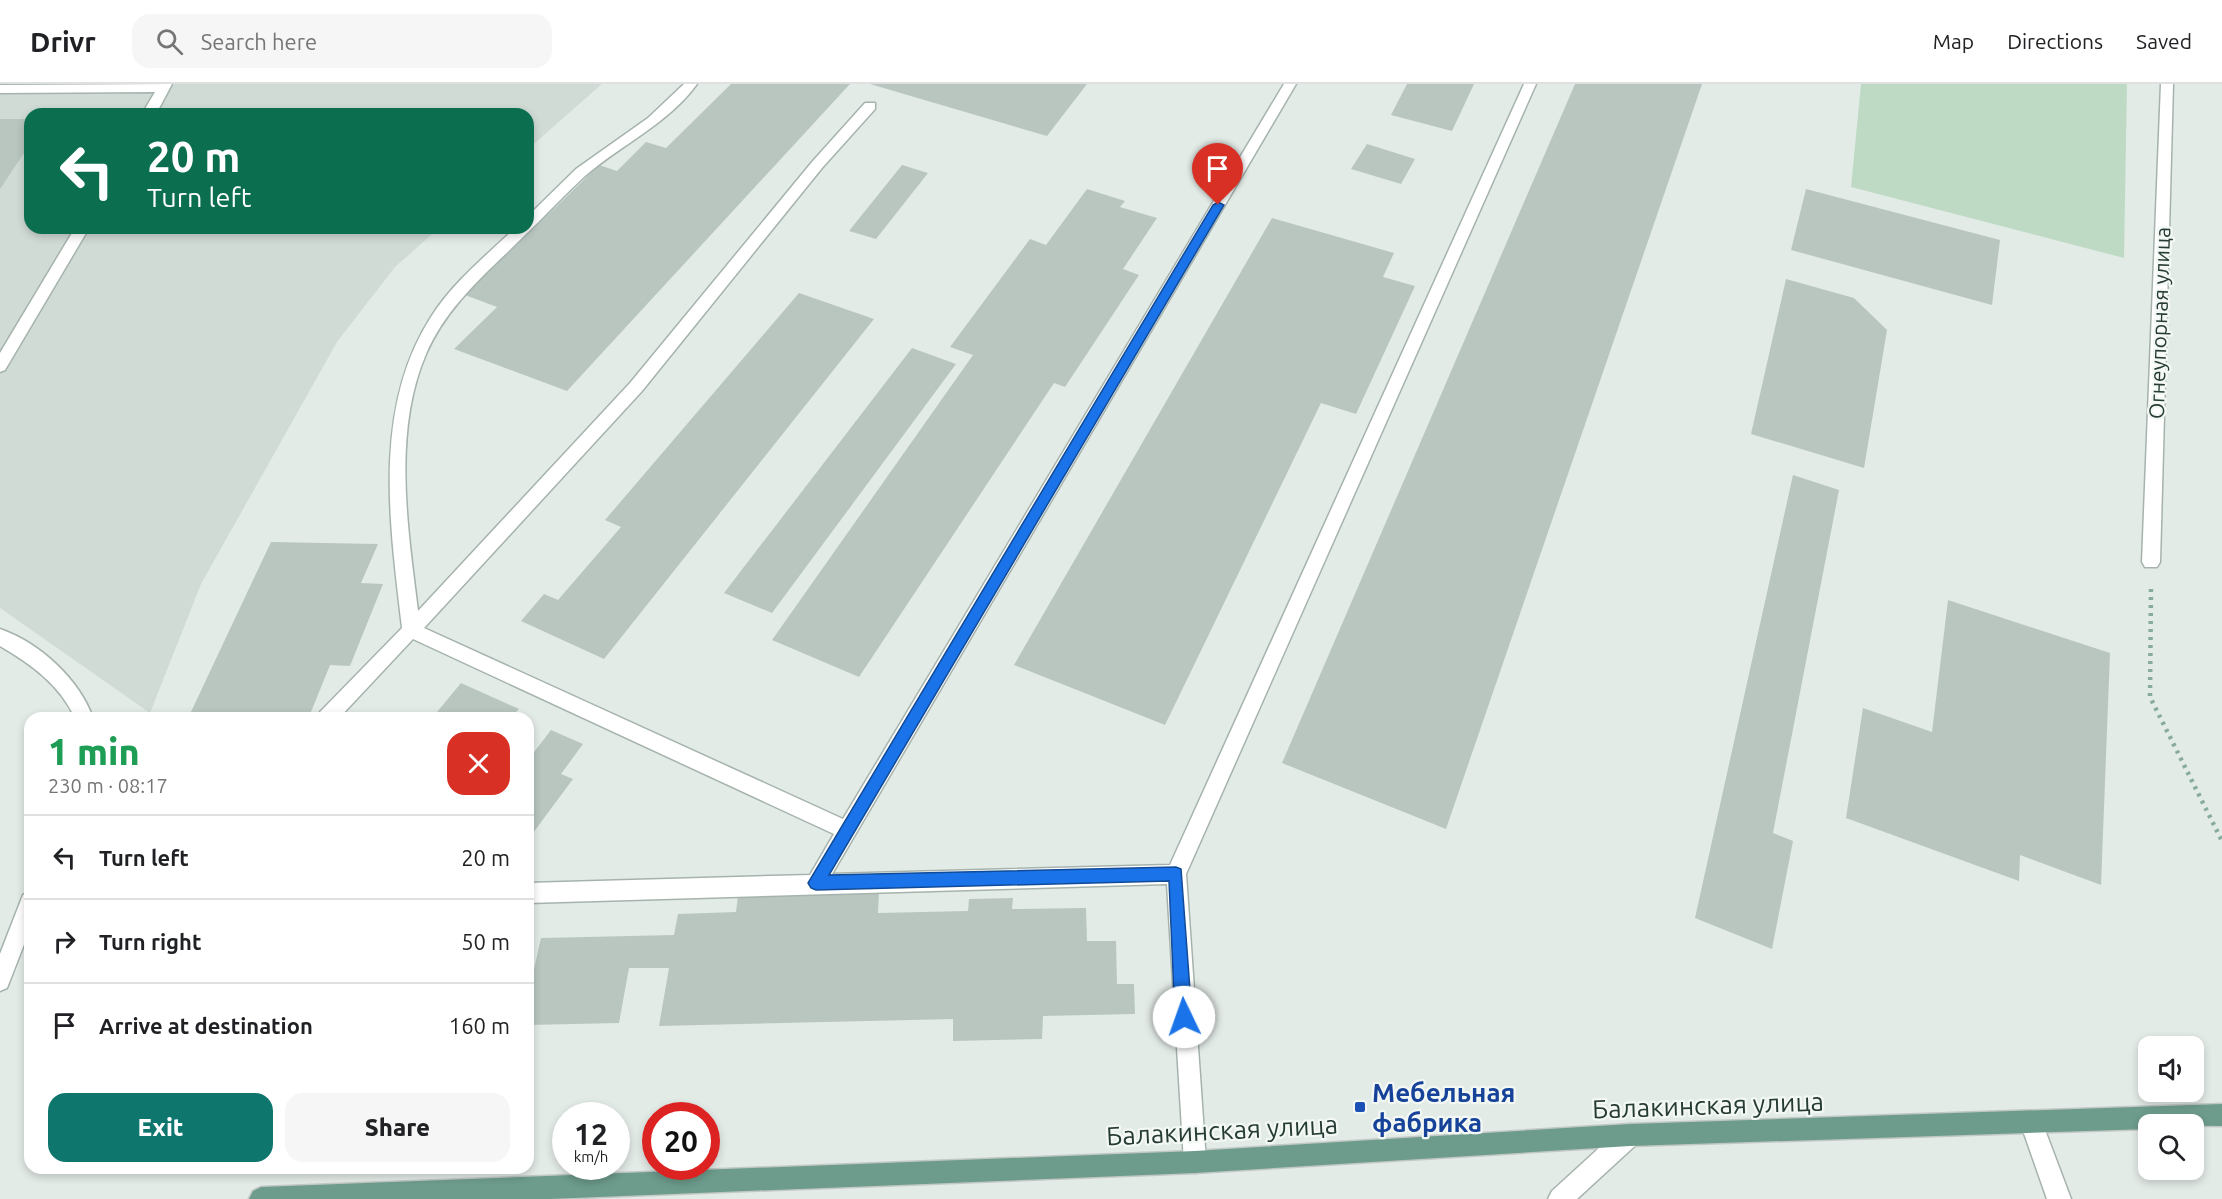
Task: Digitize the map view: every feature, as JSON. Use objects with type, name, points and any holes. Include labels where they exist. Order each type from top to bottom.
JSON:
[{"type":"main road","name":"Балакинская улица","points":[[261,1199],[438,1195],[1195,1162],[1630,1135],[2222,1115]]},
{"type":"street","points":[[534,218],[581,172],[653,121],[691,84]]},
{"type":"street","points":[[816,883],[1290,84]]},
{"type":"street","points":[[1195,1162],[1176,874],[1530,84]]},
{"type":"street","name":"Огнеупорная улица","points":[[2151,562],[2167,84]]},
{"type":"street","points":[[0,89],[165,86]]},
{"type":"street","points":[[152,108],[165,86]]},
{"type":"street","points":[[333,712],[636,387],[817,165],[870,106]]},
{"type":"street","points":[[0,366],[78,234]]},
{"type":"street","points":[[411,630],[397,504],[397,471],[402,423],[416,362],[436,320],[453,298],[518,234]]},
{"type":"street","points":[[411,630],[847,830]]},
{"type":"street","points":[[0,637],[63,681],[77,700],[82,712]]},
{"type":"street","points":[[534,893],[1176,874]]},
{"type":"street","points":[[0,981],[24,918]]},
{"type":"street","points":[[2031,1122],[2059,1199]]},
{"type":"street","points":[[1560,1199],[1630,1135]]},
{"type":"path","points":[[2151,562],[2150,697],[2222,841]]},
{"type":"shaded area","points":[[0,84],[602,84],[534,144],[534,108],[24,108],[24,234],[432,234],[395,267],[337,342],[201,584],[150,712],[0,608]]},
{"type":"green space","points":[[1861,84],[2127,84],[2124,258],[1851,187]]},
{"type":"building","points":[[731,84],[850,84],[567,391],[454,349],[497,307],[465,295],[528,234],[534,234],[534,228],[599,165],[617,171],[646,142],[666,148]]},
{"type":"building","points":[[870,84],[1087,84],[1047,136]]},
{"type":"building","points":[[1407,84],[1474,84],[1452,131],[1391,115]]},
{"type":"building","points":[[1575,84],[1702,84],[1446,829],[1282,763]]},
{"type":"building","points":[[0,119],[24,119],[24,153],[0,189]]},
{"type":"building","points":[[1367,144],[1415,159],[1401,184],[1351,169]]},
{"type":"building","points":[[902,165],[928,173],[876,239],[849,231]]},
{"type":"building","points":[[1087,189],[1125,201],[1120,207],[1157,218],[1123,269],[1139,275],[1065,387],[1054,383],[859,677],[772,640],[973,355],[950,347],[1030,239],[1046,245]]},
{"type":"building","points":[[1806,189],[2000,240],[1992,305],[1791,250]]},
{"type":"building","points":[[1272,218],[1394,253],[1383,277],[1415,286],[1356,414],[1321,403],[1165,725],[1014,665]]},
{"type":"building","points":[[1786,279],[1854,298],[1887,330],[1864,468],[1751,434]]},
{"type":"building","points":[[799,293],[874,319],[604,659],[521,621],[544,594],[558,600],[621,527],[605,520]]},
{"type":"building","points":[[912,348],[956,364],[772,613],[724,593]]},
{"type":"building","points":[[1793,475],[1839,490],[1773,833],[1793,841],[1772,949],[1695,918]]},
{"type":"building","points":[[271,542],[378,544],[361,583],[383,584],[350,666],[330,665],[311,712],[191,712]]},
{"type":"building","points":[[1948,600],[2110,653],[2101,885],[2020,855],[2019,881],[1846,818],[1863,708],[1932,732]]},
{"type":"building","points":[[461,683],[519,709],[516,712],[437,712]]},
{"type":"building","points":[[551,730],[583,744],[561,774],[573,779],[534,832],[534,752]]},
{"type":"building","points":[[879,893],[878,913],[968,911],[969,899],[1013,898],[1012,909],[1086,908],[1087,941],[1116,941],[1117,984],[1134,984],[1135,1014],[1043,1016],[1042,1039],[953,1041],[953,1019],[659,1026],[669,968],[629,968],[619,1023],[534,1025],[534,969],[541,938],[674,935],[678,914],[736,912],[738,896]]},
{"type":"place","name":"Мебельная фабрика","points":[[1360,1107]]},
{"type":"route","points":[[1184,1017],[1176,874],[816,883],[1218,205]]}]
